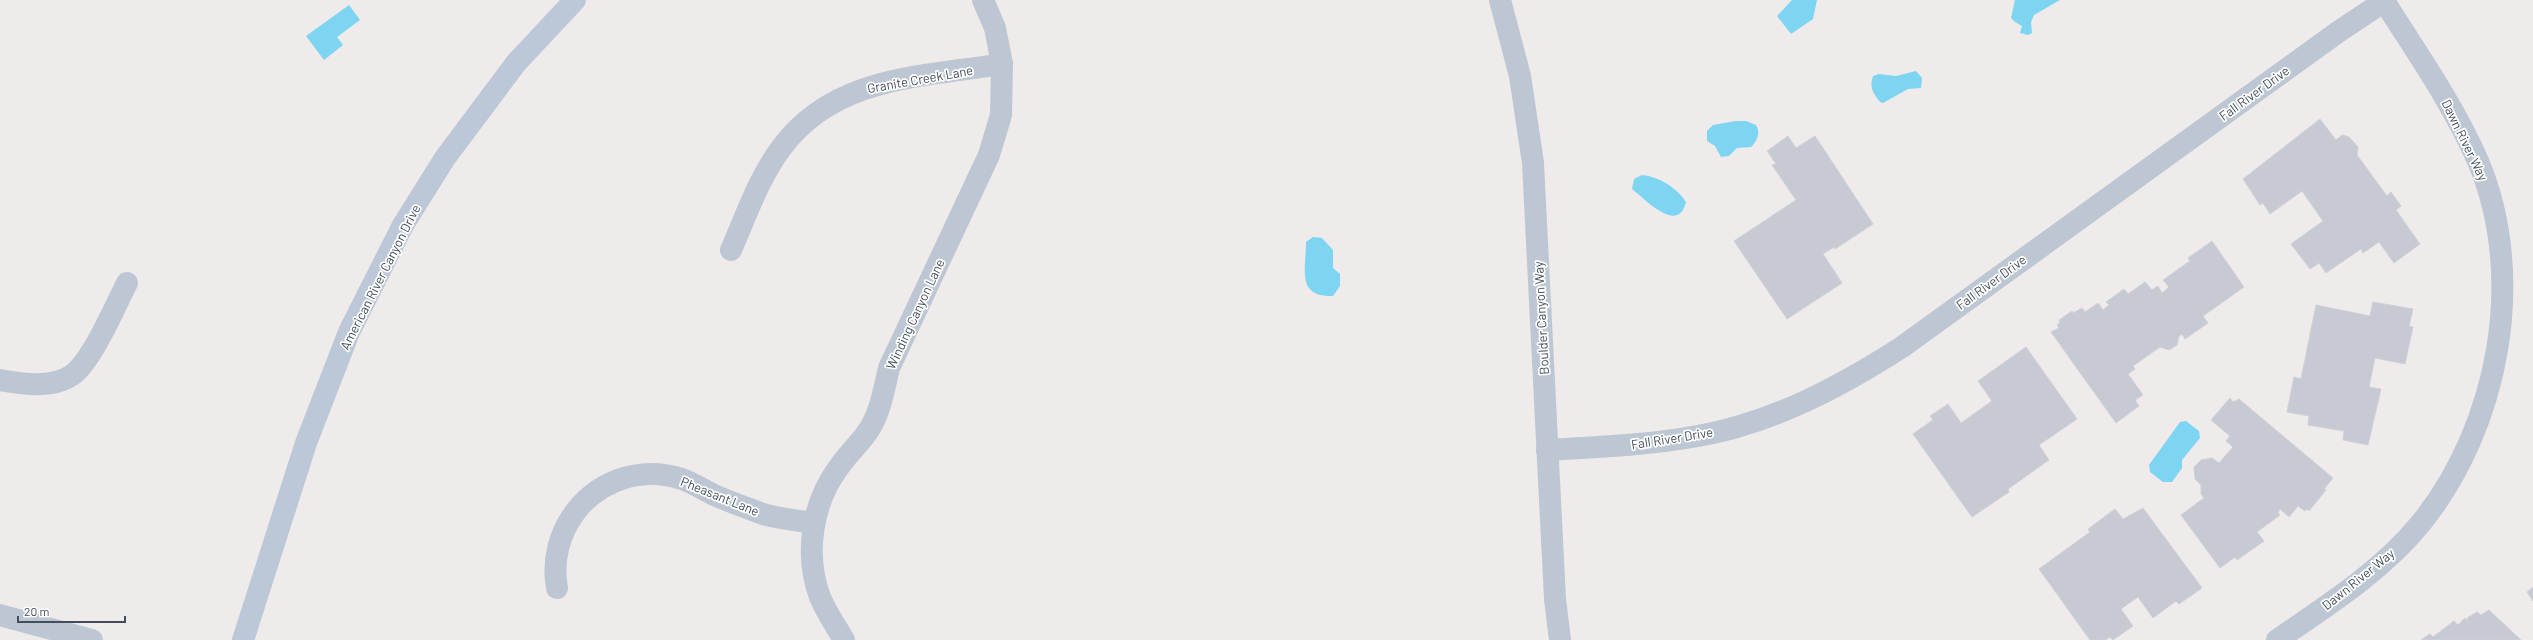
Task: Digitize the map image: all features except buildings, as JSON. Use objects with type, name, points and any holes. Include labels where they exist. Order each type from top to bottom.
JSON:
[{"type":"main road","name":"American River Canyon Drive","points":[[243,640],[306,443],[349,332],[403,225],[445,158],[516,62],[575,0]]},
{"type":"street","name":"Winding Canyon Lane","points":[[844,640],[820,597],[812,563],[813,523],[822,495],[838,467],[867,432],[881,402],[889,368],[989,155],[1001,115],[1004,78],[995,28],[983,0]]},
{"type":"street","name":"Boulder Canyon Way","points":[[1500,0],[1520,76],[1533,162],[1555,599],[1560,640]]},
{"type":"street","name":"Fall River Drive","points":[[1547,450],[1645,444],[1700,436],[1779,413],[1854,377],[1902,347],[2338,32],[2385,0]]},
{"type":"street","name":"Dawn River Way","points":[[2277,640],[2346,592],[2385,560],[2420,523],[2449,482],[2473,436],[2490,388],[2499,338],[2502,287],[2498,236],[2487,186],[2456,116],[2385,0]]},
{"type":"street","name":"Granite Creek Lane","points":[[731,250],[765,174],[782,147],[811,116],[839,97],[871,86],[1002,64]]},
{"type":"street","points":[[0,380],[32,384],[51,383],[72,375],[86,358],[127,283]]},
{"type":"street","name":"Pheasant Lane","points":[[557,588],[556,553],[567,524],[586,499],[604,485],[631,476],[656,474],[682,479],[716,496],[764,514],[813,523]]},
{"type":"street","points":[[0,615],[92,640]]},
{"type":"water","points":[[1792,0],[1817,0],[1813,19],[1791,34],[1777,16]]},
{"type":"water","points":[[2015,0],[2060,0],[2034,15],[2031,22],[2032,33],[2028,35],[2020,33],[2022,26],[2011,18]]},
{"type":"water","points":[[349,5],[360,20],[337,37],[343,45],[324,60],[306,36]]},
{"type":"water","points":[[1916,71],[1922,78],[1921,88],[1908,89],[1883,103],[1880,102],[1872,87],[1871,83],[1873,76],[1879,74],[1896,76]]},
{"type":"water","points":[[1736,121],[1746,121],[1756,125],[1758,131],[1757,140],[1751,147],[1737,148],[1729,156],[1721,157],[1715,146],[1707,141],[1707,131],[1713,125]]},
{"type":"water","points":[[1642,175],[1661,180],[1672,187],[1686,202],[1682,211],[1676,215],[1669,215],[1661,212],[1632,189],[1634,179]]},
{"type":"water","points":[[1313,237],[1322,238],[1333,250],[1333,268],[1340,274],[1340,286],[1333,296],[1321,295],[1313,292],[1308,287],[1305,272],[1306,242]]},
{"type":"water","points":[[2186,421],[2199,431],[2200,438],[2182,460],[2182,468],[2172,482],[2163,482],[2150,472],[2149,465],[2180,422]]}]
